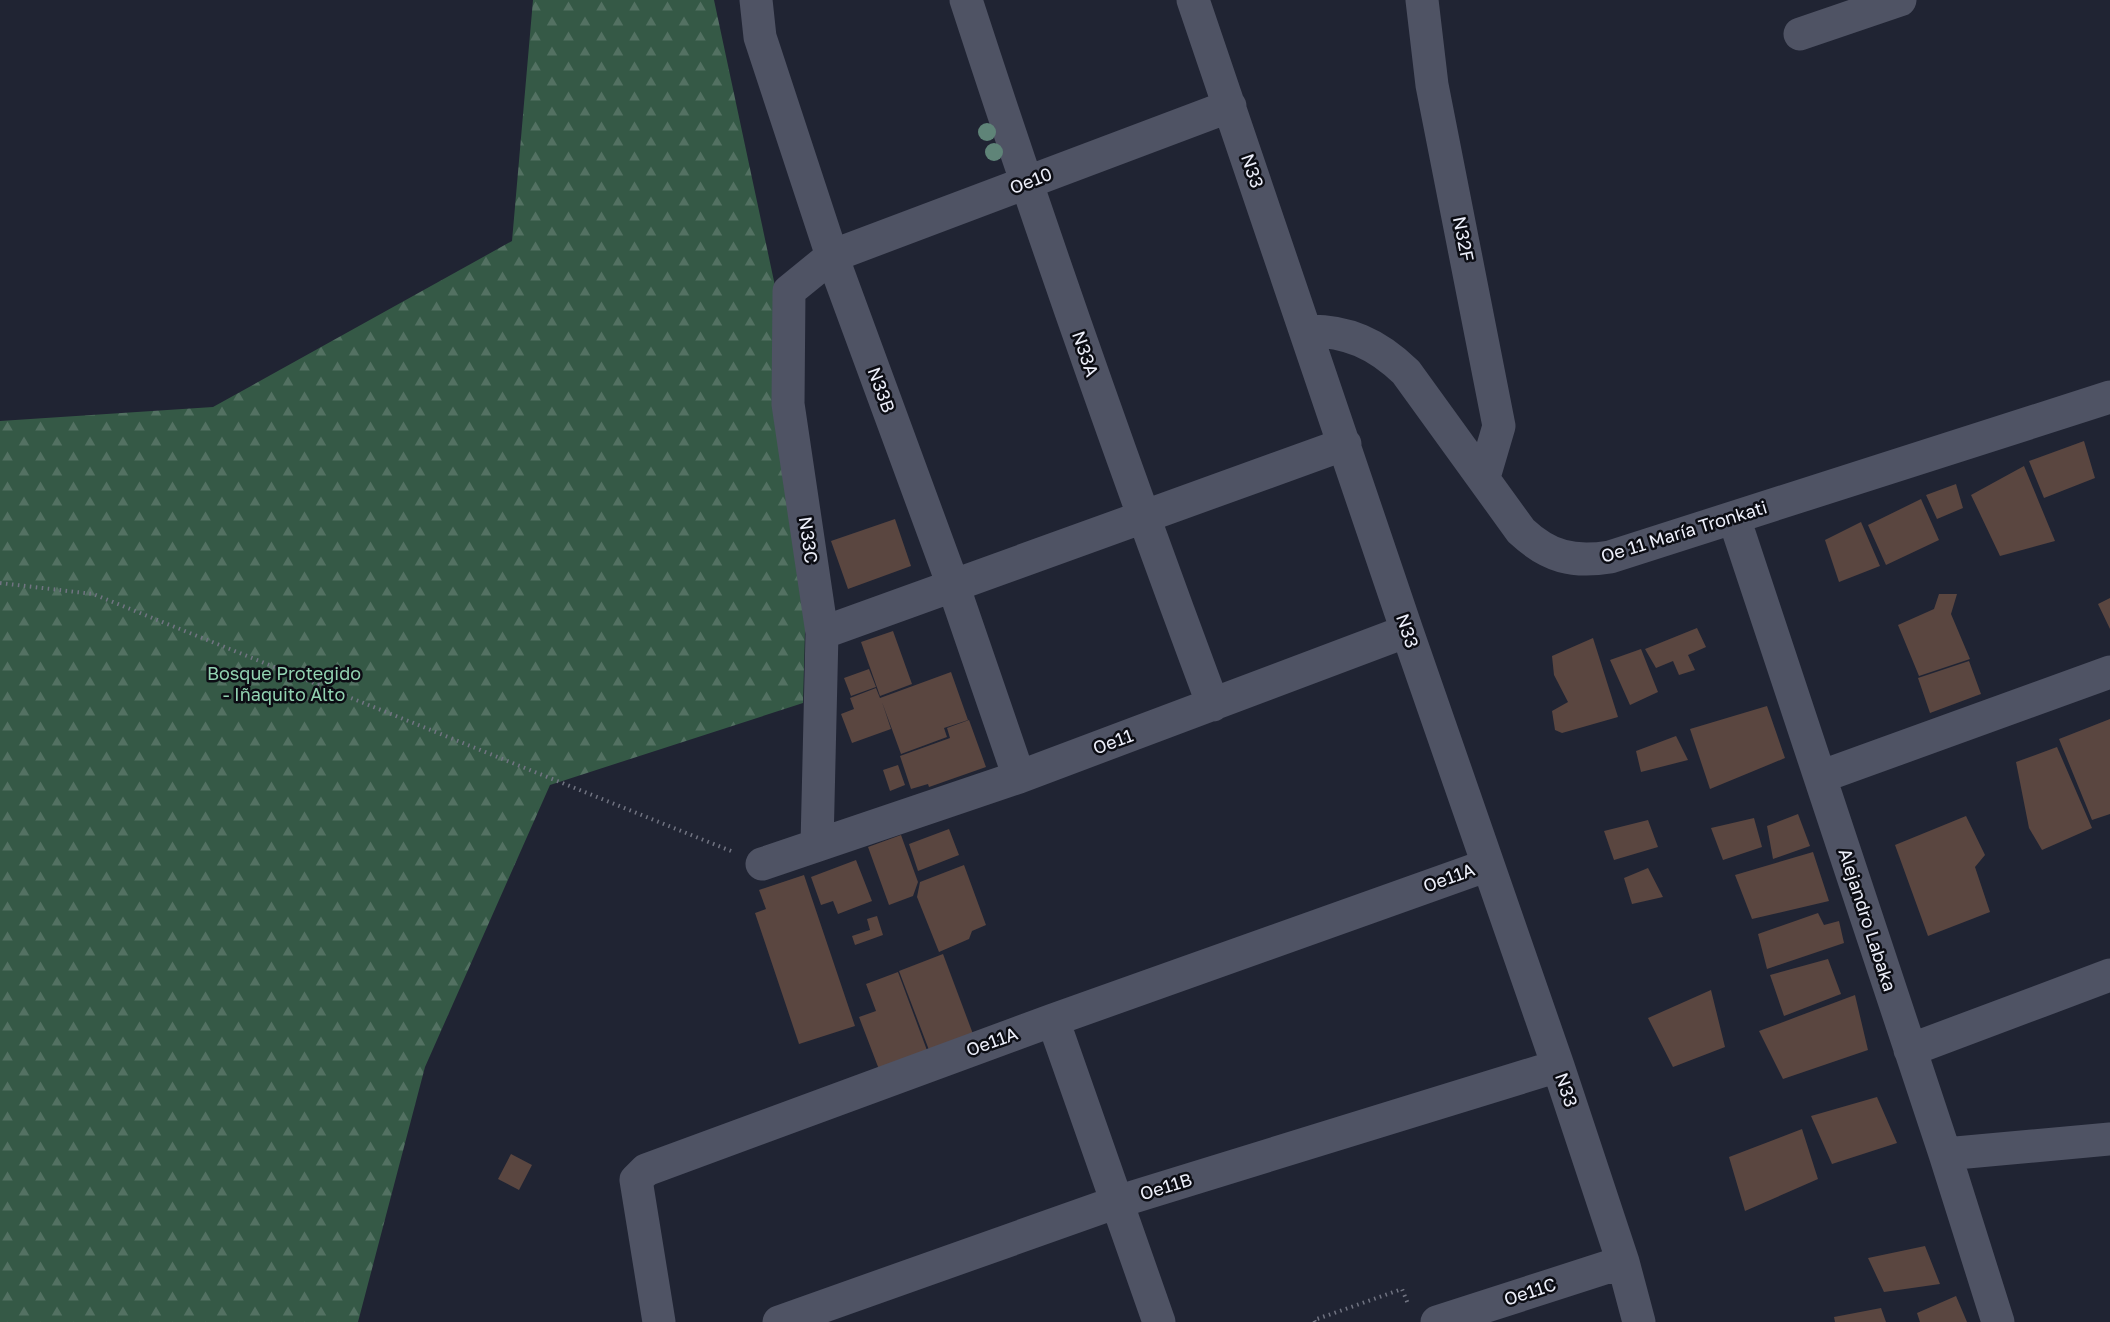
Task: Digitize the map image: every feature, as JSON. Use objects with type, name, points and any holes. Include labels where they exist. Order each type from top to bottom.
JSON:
[{"type":"street","name":"N33B","points":[[756,0],[760,37],[832,256],[952,585],[1019,777]]},
{"type":"street","name":"N33A","points":[[966,0],[1025,183],[1142,516],[1213,705]]},
{"type":"street","name":"N33","points":[[1193,0],[1407,631],[1558,1066],[1623,1262],[1639,1322]]},
{"type":"street","name":"N32F","points":[[1422,0],[1432,85],[1499,426],[1484,477]]},
{"type":"street","points":[[1800,34],[1900,0]]},
{"type":"street","name":"Oe10","points":[[832,256],[1230,106]]},
{"type":"street","name":"N33C","points":[[817,845],[822,633],[788,404],[789,291],[832,256]]},
{"type":"street","name":"Oe 11 María Tronkati","points":[[1306,331],[1325,331],[1354,337],[1379,349],[1393,359],[1407,372],[1521,531],[1534,543],[1548,551],[1569,558],[1589,560],[1610,557],[2110,397]]},
{"type":"street","points":[[822,633],[1345,444]]},
{"type":"street","name":"Alejandro Labaka","points":[[1734,518],[1945,1154],[1998,1322]]},
{"type":"street","name":"Oe11","points":[[762,864],[1019,777],[1407,631]]},
{"type":"street","points":[[1820,777],[2110,672]]},
{"type":"street","name":"Oe11A","points":[[659,1322],[636,1180],[646,1170],[1053,1020],[1488,865]]},
{"type":"street","points":[[1910,1050],[2110,975]]},
{"type":"street","points":[[1053,1020],[1159,1322]]},
{"type":"street","name":"Oe11B","points":[[779,1322],[1117,1202],[1558,1066]]},
{"type":"street","points":[[1945,1154],[2110,1139]]},
{"type":"street","name":"Oe11C","points":[[1437,1322],[1623,1262]]},
{"type":"path","points":[[0,583],[93,594],[762,864]]},
{"type":"path","points":[[1315,1322],[1314,1320],[1402,1289],[1408,1304]]},
{"type":"green space","name":"Bosque Protegido - Iñaquito Alto","points":[[533,0],[714,0],[810,450],[803,703],[550,785],[425,1067],[358,1322],[0,1322],[0,421],[213,407],[512,241]]},
{"type":"building","points":[[2084,441],[2095,478],[2044,498],[2029,461]]},
{"type":"building","points":[[2024,466],[2055,541],[2000,556],[1971,495]]},
{"type":"building","points":[[1956,484],[1963,508],[1937,519],[1926,495]]},
{"type":"building","points":[[1921,499],[1939,540],[1886,565],[1868,525]]},
{"type":"building","points":[[895,519],[911,566],[848,589],[831,541]]},
{"type":"building","points":[[1861,522],[1880,566],[1839,582],[1825,540]]},
{"type":"building","points":[[1939,594],[1957,594],[1951,614],[1970,659],[1919,676],[1898,625],[1934,609]]},
{"type":"building","points":[[2110,598],[2110,629],[2098,604]]},
{"type":"building","points":[[1697,628],[1706,647],[1688,655],[1695,670],[1679,675],[1673,661],[1656,668],[1645,649]]},
{"type":"building","points":[[893,631],[912,684],[880,696],[861,642]]},
{"type":"building","points":[[1593,638],[1618,717],[1562,733],[1555,730],[1552,711],[1568,702],[1554,675],[1552,656]]},
{"type":"building","points":[[1641,649],[1658,692],[1630,705],[1610,660]]},
{"type":"building","points":[[1969,661],[1981,694],[1930,713],[1918,678]]},
{"type":"building","points":[[869,669],[876,687],[851,696],[844,678]]},
{"type":"building","points":[[951,672],[968,720],[944,728],[947,737],[901,754],[882,702],[891,729],[852,743],[841,714],[854,709],[850,698],[876,688],[880,698]]},
{"type":"building","points":[[1767,706],[1785,758],[1710,789],[1690,729]]},
{"type":"building","points":[[2110,719],[2110,814],[2092,820],[2059,739]]},
{"type":"building","points":[[969,720],[986,767],[929,787],[928,784],[911,789],[900,756],[950,738],[947,728]]},
{"type":"building","points":[[1676,736],[1688,760],[1641,772],[1636,751]]},
{"type":"building","points":[[2057,747],[2092,828],[2042,850],[2029,828],[2016,762]]},
{"type":"building","points":[[898,765],[905,785],[890,791],[883,770]]},
{"type":"building","points":[[1798,814],[1810,846],[1773,859],[1767,826]]},
{"type":"building","points":[[1966,816],[1985,855],[1975,867],[1990,912],[1928,936],[1895,845]]},
{"type":"building","points":[[1754,818],[1762,847],[1723,860],[1711,828]]},
{"type":"building","points":[[1648,820],[1658,847],[1614,860],[1604,831]]},
{"type":"building","points":[[949,829],[959,855],[918,871],[909,844]]},
{"type":"building","points":[[901,835],[918,882],[913,896],[889,905],[868,847]]},
{"type":"building","points":[[1813,852],[1829,901],[1752,919],[1735,875]]},
{"type":"building","points":[[856,860],[872,901],[838,914],[833,901],[821,905],[811,877]]},
{"type":"building","points":[[964,865],[986,925],[972,931],[969,939],[939,952],[917,897],[920,882]]},
{"type":"building","points":[[1648,868],[1663,897],[1632,904],[1624,878]]},
{"type":"building","points":[[804,875],[855,1026],[799,1044],[755,913],[766,909],[759,890]]},
{"type":"building","points":[[1818,913],[1824,925],[1839,921],[1844,943],[1767,969],[1758,934]]},
{"type":"building","points":[[877,916],[883,935],[855,945],[852,936],[870,930],[867,919]]},
{"type":"building","points":[[943,954],[973,1034],[929,1050],[899,971]]},
{"type":"building","points":[[1828,959],[1841,994],[1784,1016],[1770,975]]},
{"type":"building","points":[[898,972],[928,1053],[880,1072],[859,1017],[876,1011],[866,984]]},
{"type":"building","points":[[1711,990],[1725,1047],[1673,1067],[1648,1018]]},
{"type":"building","points":[[1855,995],[1868,1050],[1783,1079],[1759,1031]]},
{"type":"building","points":[[1877,1097],[1897,1143],[1832,1164],[1811,1116]]},
{"type":"building","points":[[1802,1129],[1818,1179],[1745,1211],[1729,1157]]},
{"type":"building","points":[[511,1154],[532,1165],[519,1190],[498,1179]]},
{"type":"building","points":[[1925,1246],[1940,1284],[1884,1292],[1868,1258]]},
{"type":"building","points":[[1956,1296],[1967,1322],[1920,1322],[1917,1313]]},
{"type":"building","points":[[1881,1308],[1886,1322],[1835,1322],[1834,1317]]}]
